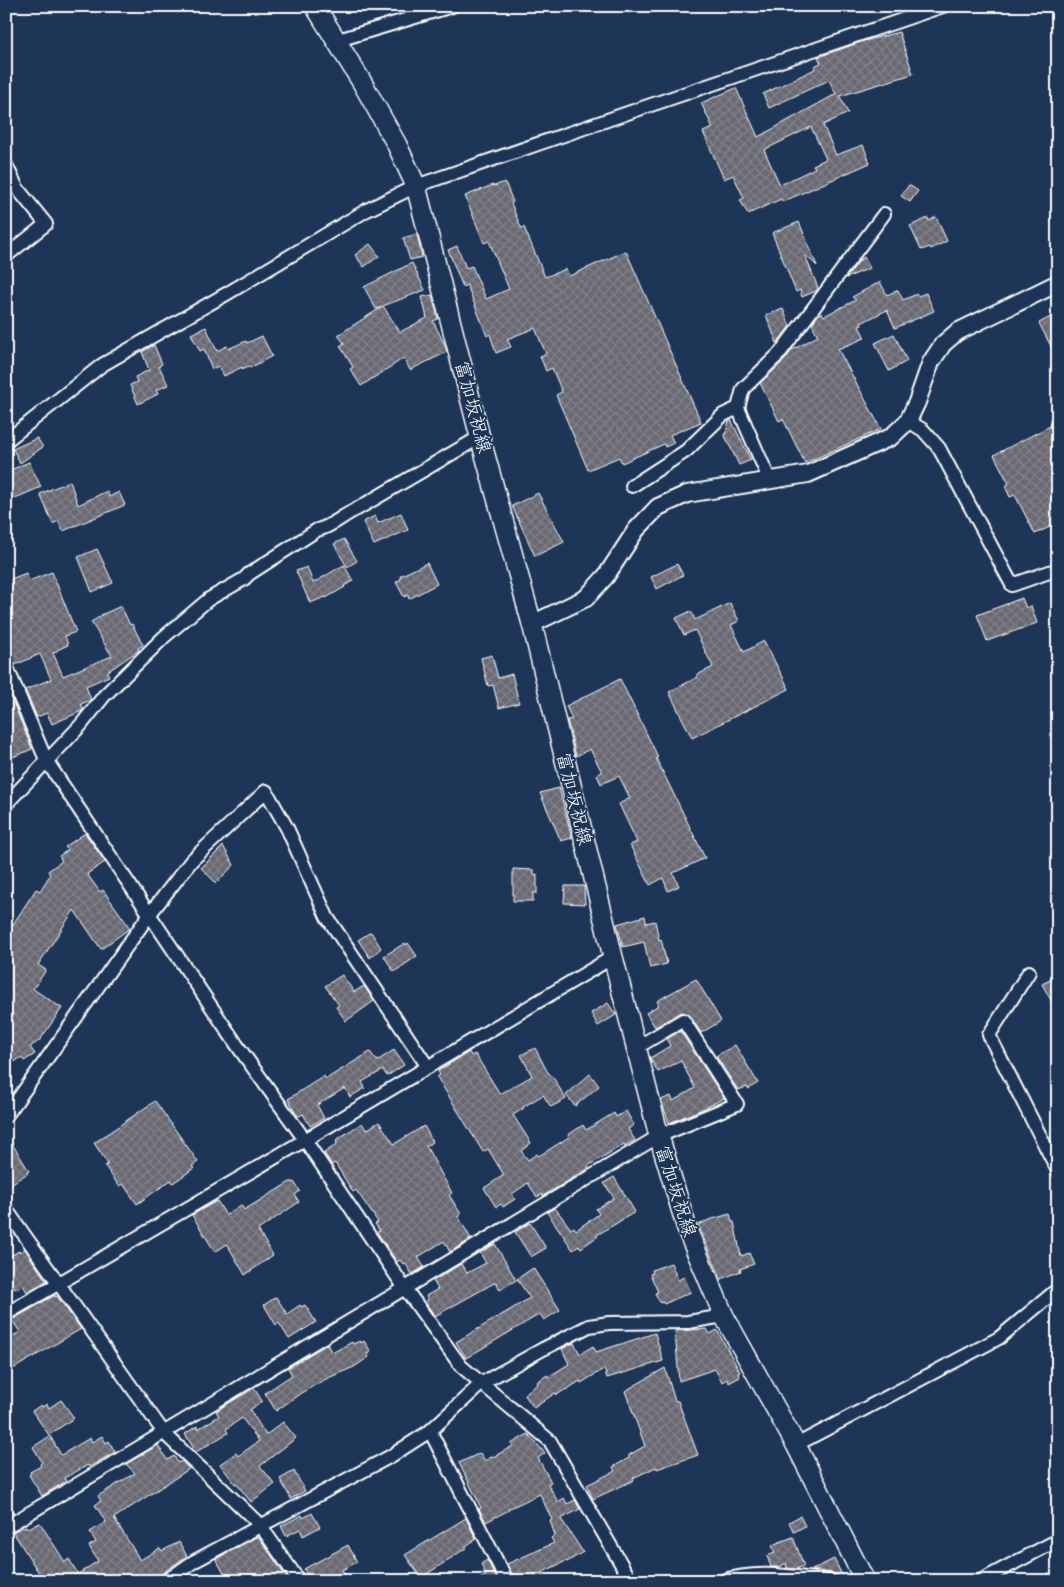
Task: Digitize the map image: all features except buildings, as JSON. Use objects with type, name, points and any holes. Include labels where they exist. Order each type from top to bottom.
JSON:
[{"type":"main road","name":"富加坂祝線","points":[[315,6],[363,84],[393,138],[416,186],[480,437],[532,624],[636,1048],[659,1136],[688,1232],[724,1316],[796,1445],[865,1581]]},
{"type":"street","points":[[335,41],[452,6]]},
{"type":"street","points":[[6,441],[102,364],[228,293],[367,210],[416,186],[943,6]]},
{"type":"street","points":[[6,166],[18,188],[46,224],[6,256]]},
{"type":"street","points":[[770,481],[738,408],[743,389],[779,354],[884,214]]},
{"type":"street","points":[[532,624],[586,598],[606,576],[636,530],[658,507],[687,494],[808,474],[891,437],[908,420],[917,402],[931,362],[943,344],[957,332],[1058,283]]},
{"type":"street","points":[[632,486],[686,451],[722,414],[738,408]]},
{"type":"street","points":[[908,420],[923,430],[939,448],[1012,585],[1058,569]]},
{"type":"street","points":[[6,804],[80,725],[104,696],[164,637],[209,599],[244,579],[248,574],[317,530],[326,528],[480,437]]},
{"type":"street","points":[[6,665],[46,760],[239,1048],[305,1140],[404,1288],[461,1366],[550,1441],[631,1581]]},
{"type":"street","points":[[6,1116],[149,915],[192,860],[266,791],[287,828],[327,917],[428,1067]]},
{"type":"street","points":[[6,1314],[305,1140],[613,957]]},
{"type":"street","points":[[1029,972],[989,1035],[1058,1171]]},
{"type":"street","points":[[6,1526],[659,1136],[737,1104],[683,1020],[636,1048]]},
{"type":"street","points":[[6,1209],[164,1433],[260,1525],[299,1581]]},
{"type":"street","points":[[796,1445],[999,1338],[1058,1289]]},
{"type":"street","points":[[166,1581],[193,1562],[391,1456],[430,1431],[482,1383],[589,1326],[609,1323],[688,1322],[724,1316]]},
{"type":"street","points":[[430,1431],[507,1581]]},
{"type":"street","points":[[980,1581],[1058,1540]]},
{"type":"street","points":[[722,1581],[730,1578],[764,1574],[831,1581]]}]
